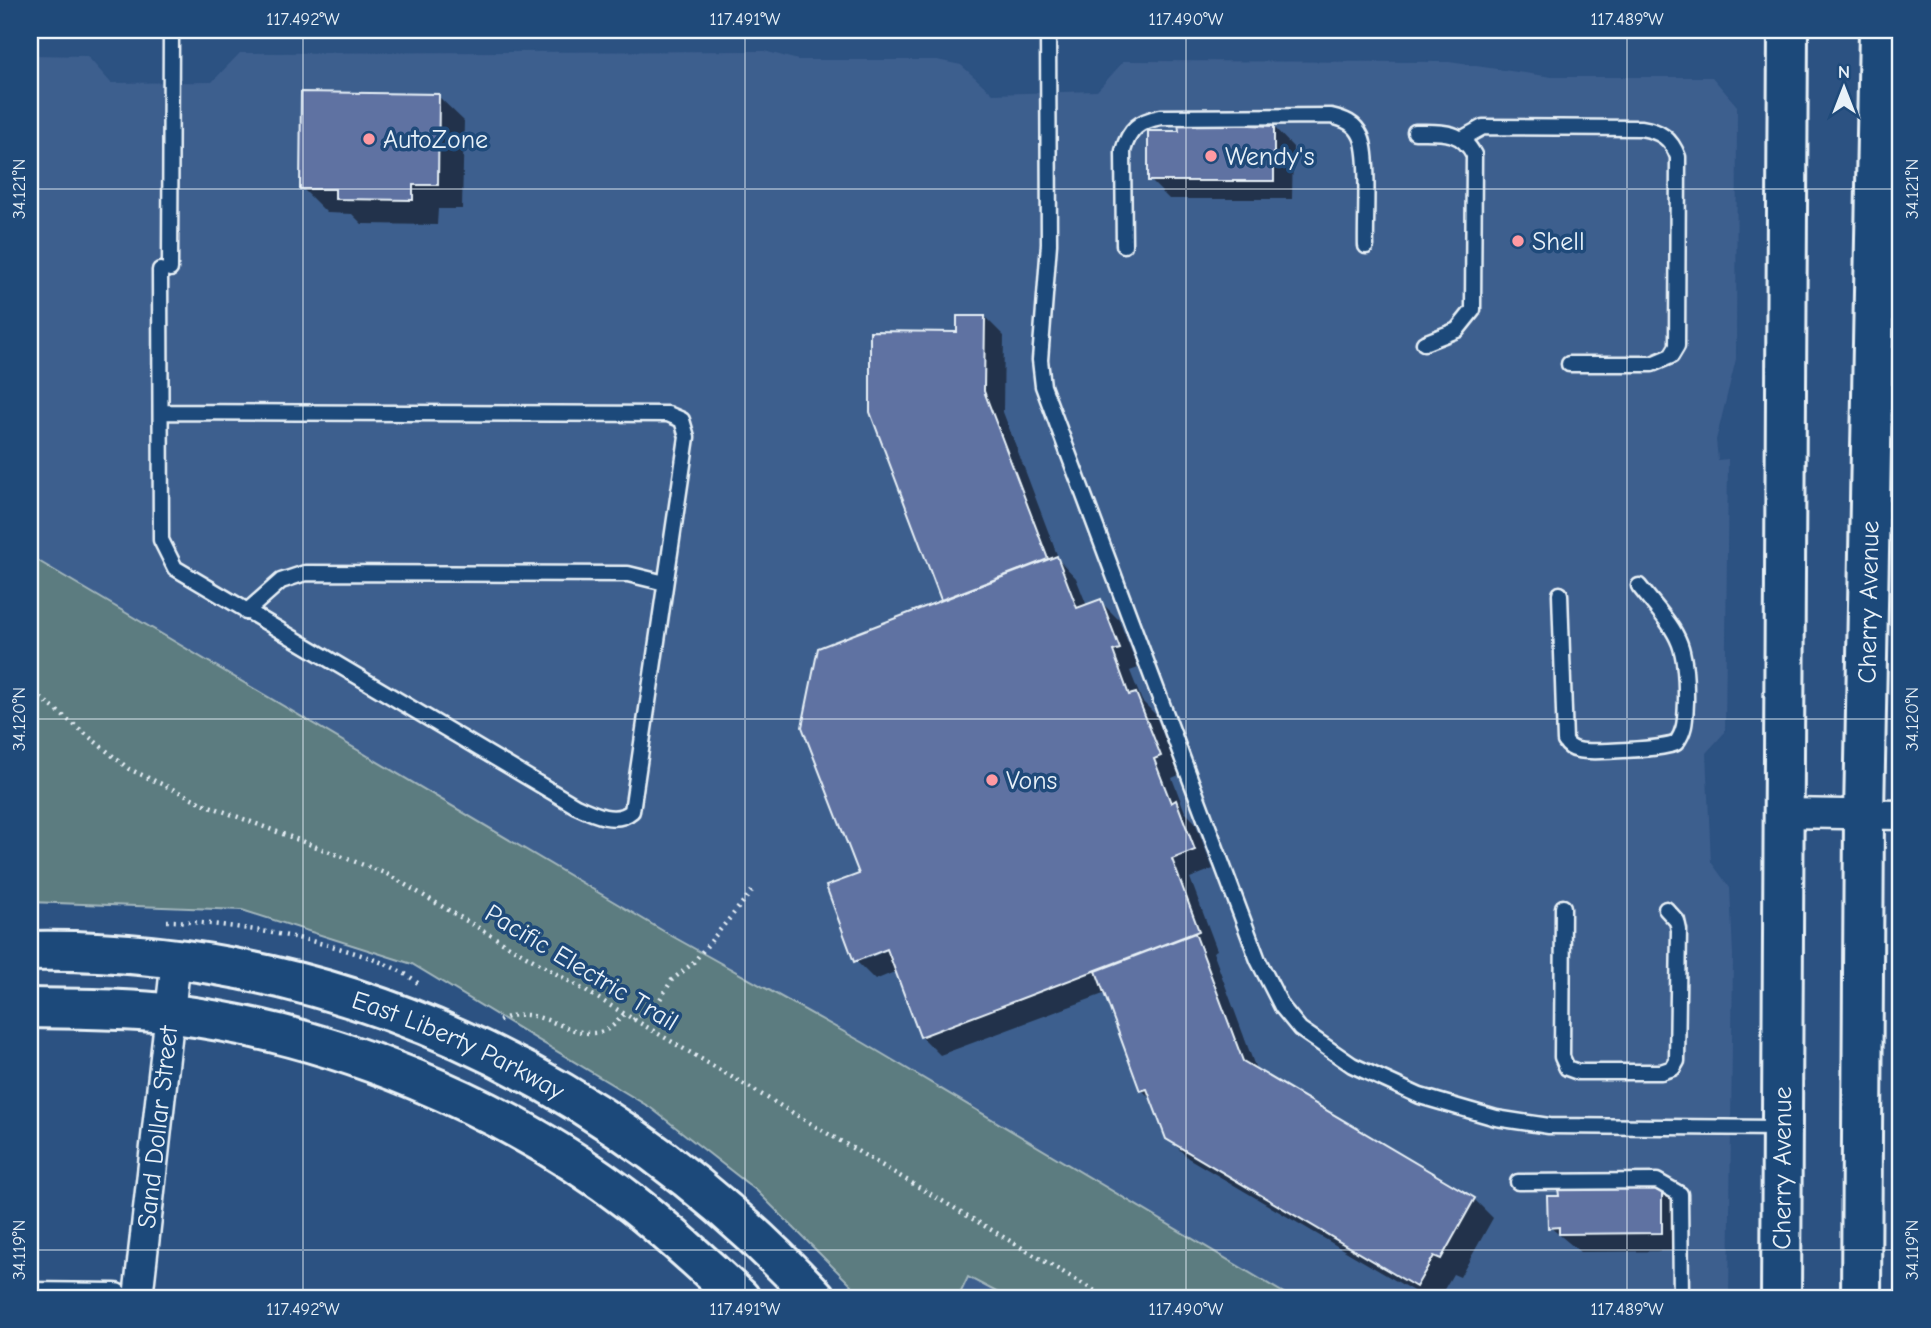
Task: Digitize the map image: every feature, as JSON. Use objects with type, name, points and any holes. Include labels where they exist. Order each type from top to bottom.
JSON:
[{"type":"main road","name":"Cherry Avenue","points":[[1781,1298],[1788,30]]},
{"type":"main road","name":"Cherry Avenue","points":[[1861,1298],[1864,814],[1879,30]]},
{"type":"main road","name":"East Liberty Parkway","points":[[30,951],[176,958],[268,975],[373,1005],[470,1042],[592,1109],[691,1179],[764,1243],[816,1298]]},
{"type":"main road","name":"East Liberty Parkway","points":[[30,1008],[170,1014],[253,1029],[354,1057],[401,1074],[516,1128],[565,1156],[632,1204],[740,1298]]},
{"type":"street","points":[[1785,813],[1901,815]]},
{"type":"street","name":"Sand Dollar Street","points":[[138,1298],[176,958]]},
{"type":"street","points":[[30,1297],[115,1298]]},
{"type":"lane","points":[[161,412],[676,416],[686,427],[687,436],[632,811],[617,818],[591,813],[576,806],[182,573],[167,556],[161,540],[161,412],[171,30]]},
{"type":"lane","points":[[1048,30],[1049,244],[1040,360],[1049,407],[1258,960],[1282,1007],[1300,1029],[1352,1065],[1420,1096],[1496,1118],[1549,1126],[1782,1128]]},
{"type":"lane","points":[[1124,245],[1123,150],[1135,125],[1161,117],[1331,116],[1344,119],[1353,126],[1364,147],[1366,246]]},
{"type":"lane","points":[[1463,138],[1483,127],[1641,128],[1665,136],[1674,146],[1678,157],[1677,346],[1671,356],[1652,364],[1569,364]]},
{"type":"lane","points":[[1415,132],[1444,132],[1463,138],[1474,155],[1473,310],[1457,330],[1424,343]]},
{"type":"lane","points":[[246,612],[281,581],[305,573],[628,574],[665,583]]},
{"type":"lane","points":[[1559,594],[1565,741],[1569,746],[1585,751],[1661,748],[1676,743],[1685,726],[1685,657],[1675,631],[1639,586]]},
{"type":"lane","points":[[1563,907],[1562,1057],[1567,1068],[1578,1072],[1661,1072],[1673,1068],[1677,1061],[1679,930],[1677,921],[1666,909]]},
{"type":"lane","points":[[1518,1182],[1657,1181],[1679,1194],[1681,1298]]},
{"type":"path","name":"Pacific Electric Trail","points":[[30,689],[130,769],[207,805],[387,874],[1107,1298]]},
{"type":"path","points":[[633,1020],[657,1004],[672,980],[692,964],[752,891]]},
{"type":"path","points":[[275,933],[373,960],[415,980],[422,988]]},
{"type":"path","points":[[491,1026],[509,1015],[527,1013],[589,1033],[609,1029],[624,1014]]},
{"type":"shaded area","points":[[764,51],[798,60],[937,60],[961,65],[993,94],[1097,91],[1124,61],[1449,62],[1552,77],[1712,77],[1737,106],[1736,359],[1716,440],[1718,460],[1728,459],[1725,732],[1706,753],[1711,862],[1730,888],[1733,955],[1729,1298],[1292,1298],[864,1043],[670,935],[30,556],[30,55],[87,56],[111,83],[212,82],[240,53]]},
{"type":"shaded area","points":[[968,1276],[1008,1298],[958,1298]]},
{"type":"green space","points":[[30,556],[670,935],[864,1043],[1292,1298],[1008,1298],[968,1277],[958,1298],[864,1298],[757,1191],[651,1108],[412,964],[242,910],[30,902]]},
{"type":"building","name":"AutoZone","points":[[301,92],[439,94],[438,185],[413,185],[413,200],[335,199],[335,189],[300,189]]},
{"type":"building","name":"Wendy's","points":[[1178,122],[1274,126],[1274,181],[1148,181],[1148,131],[1179,131]]},
{"type":"building","points":[[957,316],[985,316],[984,391],[1048,559],[941,600],[870,412],[870,331],[957,332]]},
{"type":"building","name":"Vons","points":[[1057,556],[1077,608],[1101,599],[1120,649],[1113,651],[1129,695],[1136,693],[1161,756],[1154,759],[1171,803],[1176,800],[1195,850],[1172,859],[1199,931],[920,1037],[887,949],[854,962],[826,886],[859,874],[802,727],[818,648]]},
{"type":"building","points":[[1195,933],[1243,1061],[1475,1198],[1441,1259],[1434,1256],[1416,1287],[1166,1139],[1147,1089],[1140,1091],[1096,971]]},
{"type":"building","points":[[1662,1187],[1662,1233],[1559,1234],[1559,1227],[1548,1228],[1547,1196],[1559,1196],[1558,1188]]},
{"type":"place","name":"AutoZone","points":[[369,139]]},
{"type":"place","name":"Wendy's","points":[[1211,156]]},
{"type":"place","name":"Shell","points":[[1518,241]]},
{"type":"place","name":"Vons","points":[[992,780]]}]
